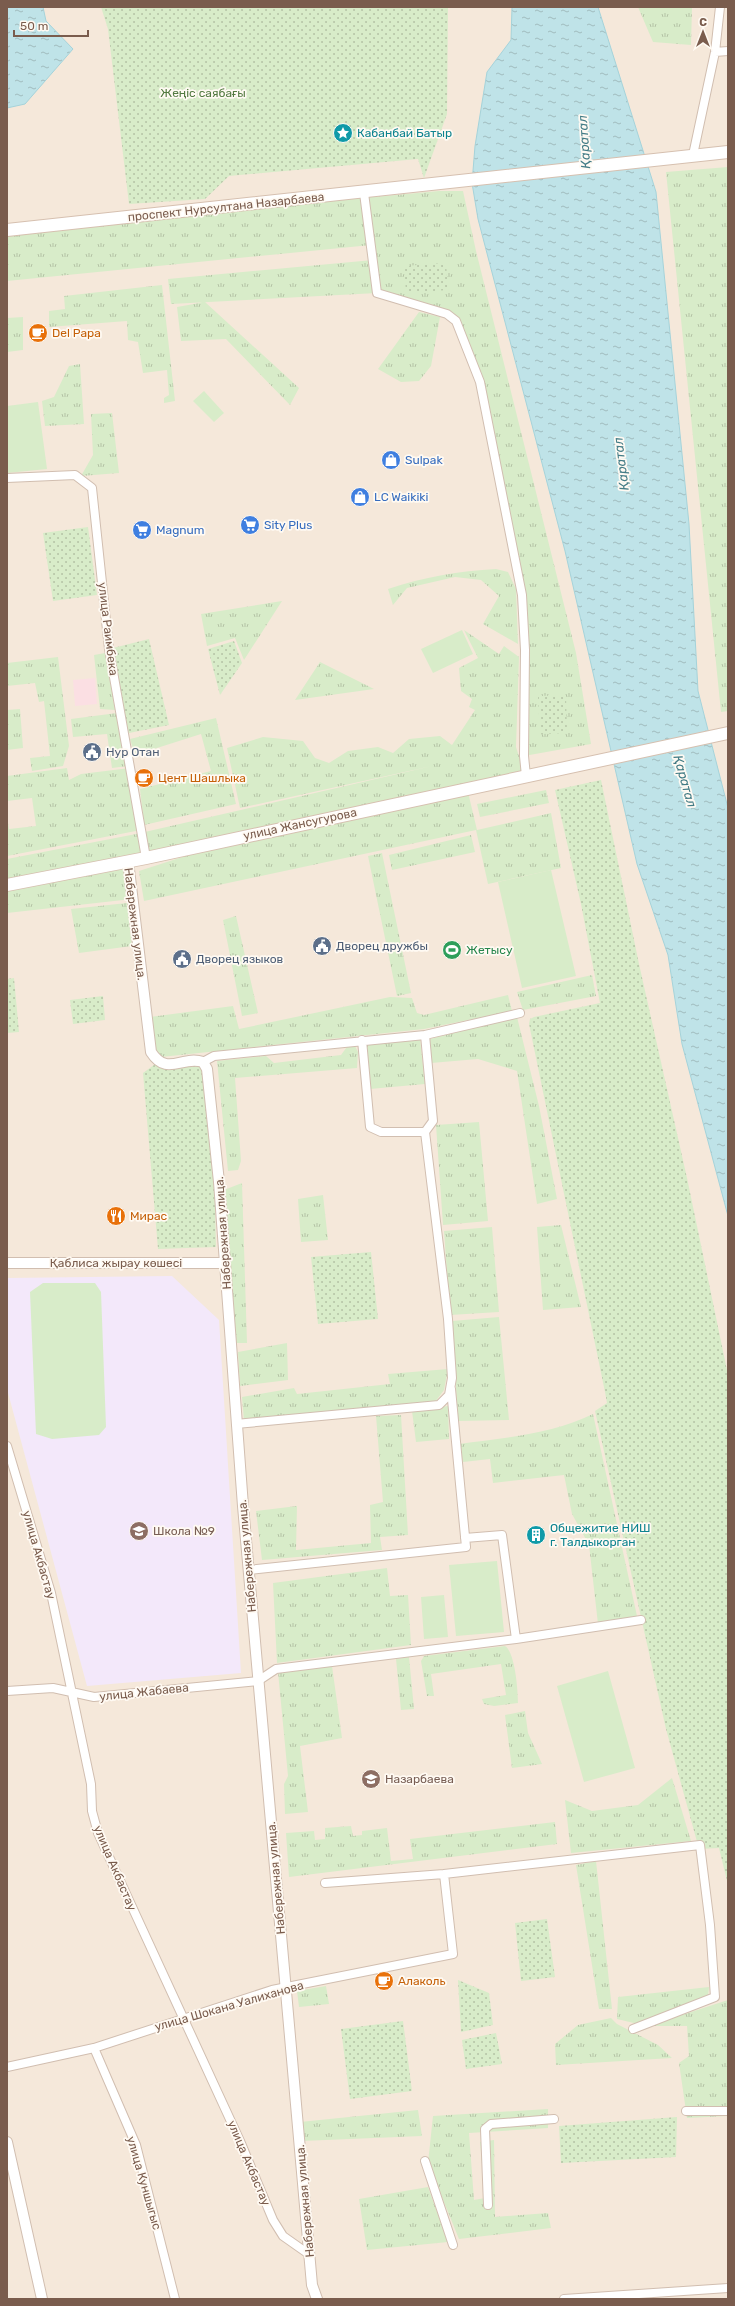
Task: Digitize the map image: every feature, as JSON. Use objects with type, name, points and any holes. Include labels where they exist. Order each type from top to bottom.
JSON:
[{"type":"main road","name":"проспект Нурсултана Назарбаева","points":[[7,230],[364,193],[663,158],[728,152]]},
{"type":"main road","name":"улица Жансугурова","points":[[7,885],[146,858],[727,733]]},
{"type":"street","points":[[693,155],[715,52],[720,7]]},
{"type":"street","points":[[715,52],[728,52]]},
{"type":"street","points":[[364,193],[377,293],[447,314],[456,321],[480,382],[522,595],[525,650],[524,756],[526,776]]},
{"type":"street","name":"улица Раимбека","points":[[7,478],[75,475],[92,488],[109,650],[146,858]]},
{"type":"street","name":"Набережная улица.","points":[[128,861],[151,1052],[158,1062],[168,1065],[195,1060],[203,1062],[207,1069],[218,1174],[236,1424],[284,1988],[312,2285],[317,2299]]},
{"type":"street","points":[[203,1062],[214,1056],[362,1040],[425,1035],[520,1012]]},
{"type":"street","points":[[236,1424],[439,1405],[449,1395],[452,1378],[448,1319],[425,1132],[433,1121],[425,1035]]},
{"type":"street","points":[[362,1040],[370,1127],[380,1132],[425,1132]]},
{"type":"street","name":"Қаблиса жырау көшесі","points":[[7,1263],[224,1263]]},
{"type":"street","points":[[248,1570],[466,1547],[450,1386]]},
{"type":"street","name":"улица Акбастау","points":[[7,1446],[51,1593],[91,1784],[92,1811],[98,1833],[240,2141],[273,2220],[283,2236],[310,2255]]},
{"type":"street","points":[[465,1538],[502,1535],[516,1639]]},
{"type":"street","points":[[258,1681],[276,1669],[516,1639],[641,1620]]},
{"type":"street","name":"улица Жабаева","points":[[7,1691],[53,1688],[94,1697],[258,1681]]},
{"type":"street","points":[[325,1883],[444,1874],[700,1845],[710,1925],[715,1997],[633,2029]]},
{"type":"street","name":"улица Шокана Уалиханова","points":[[7,2068],[94,2048],[183,2018],[284,1988],[452,1954],[444,1874]]},
{"type":"street","name":"улица Куншыгыс","points":[[94,2048],[136,2145],[175,2299]]},
{"type":"street","points":[[686,2111],[728,2111]]},
{"type":"street","points":[[488,2205],[485,2129],[491,2124],[554,2119]]},
{"type":"street","points":[[7,2142],[42,2299]]},
{"type":"street","points":[[425,2161],[454,2245]]},
{"type":"street","points":[[564,2299],[728,2288]]},
{"type":"shaded area","points":[[7,7],[728,7],[728,2299],[7,2299]]},
{"type":"shaded area","points":[[95,678],[97,704],[75,706],[73,680]]},
{"type":"shaded area","name":"Школа №9","points":[[172,1276],[219,1320],[241,1673],[87,1686],[7,1389],[7,1278]]},
{"type":"green space","name":"Жеңіс саябағы","points":[[101,7],[448,7],[447,114],[424,178],[418,159],[229,176],[205,199],[129,204],[108,29]]},
{"type":"green space","points":[[638,7],[692,7],[691,45],[653,42]]},
{"type":"green space","points":[[728,167],[728,711],[721,712],[666,172]]},
{"type":"green space","points":[[439,191],[463,191],[476,251],[576,653],[591,744],[524,756],[523,612],[477,374],[451,317],[377,293],[171,304],[168,279],[373,260],[371,245],[7,281],[7,230],[364,193],[374,197]]},
{"type":"green space","points":[[446,263],[448,290],[406,293],[404,266]]},
{"type":"green space","points":[[162,285],[175,401],[164,403],[164,398],[169,395],[167,370],[143,373],[138,342],[128,340],[127,321],[49,327],[49,311],[65,309],[64,296]]},
{"type":"green space","points":[[205,302],[299,388],[290,405],[226,339],[181,341],[177,307]]},
{"type":"green space","points":[[419,312],[440,317],[431,366],[419,381],[401,382],[378,369]]},
{"type":"green space","points":[[23,317],[23,350],[7,352],[7,318]]},
{"type":"green space","points":[[80,364],[84,424],[45,426],[42,401],[54,397],[69,366]]},
{"type":"green space","points":[[204,391],[224,413],[214,422],[193,401]]},
{"type":"green space","points":[[38,402],[47,469],[7,473],[7,406]]},
{"type":"green space","points":[[112,413],[119,473],[81,476],[93,455],[91,414]]},
{"type":"green space","points":[[88,527],[97,595],[53,601],[43,533]]},
{"type":"green space","points":[[496,569],[508,572],[516,589],[518,644],[483,624],[499,596],[481,580],[455,577],[407,588],[393,605],[388,589],[442,575]]},
{"type":"green space","points":[[282,601],[244,660],[235,638],[207,646],[201,614]]},
{"type":"green space","points":[[462,630],[473,654],[433,673],[421,649]]},
{"type":"green space","points":[[464,630],[499,654],[504,646],[519,657],[516,747],[524,772],[7,882],[7,859],[136,834],[432,766],[240,808],[227,748],[263,737],[303,741],[315,758],[329,763],[348,751],[378,747],[393,753],[409,739],[440,736],[452,745],[475,710],[469,707],[472,699],[461,691],[459,668],[478,658]]},
{"type":"green space","points":[[149,639],[169,725],[124,734],[109,649]]},
{"type":"green space","points":[[234,641],[242,663],[220,695],[208,649]]},
{"type":"green space","points":[[105,653],[115,710],[100,709],[94,655]]},
{"type":"green space","points":[[58,657],[69,746],[63,766],[32,771],[30,758],[50,756],[44,701],[39,702],[35,683],[7,686],[7,663]]},
{"type":"green space","points":[[320,662],[374,689],[295,700]]},
{"type":"green space","points":[[566,695],[567,733],[540,734],[538,696]]},
{"type":"green space","points":[[20,709],[23,748],[7,750],[7,710]]},
{"type":"green space","points":[[117,713],[128,766],[112,768],[107,734],[73,737],[71,719]]},
{"type":"green space","points":[[216,718],[236,804],[144,825],[140,789],[211,771],[201,734],[135,755],[130,739]]},
{"type":"green space","points":[[67,768],[69,780],[81,774],[130,768],[141,830],[7,856],[7,816],[9,829],[36,826],[32,798],[7,801],[7,776]]},
{"type":"green space","points":[[601,780],[639,964],[687,1178],[728,1375],[728,1885],[719,1848],[699,1849],[666,1729],[595,1411],[607,1403],[529,1024],[530,1019],[534,1017],[600,1003],[581,904],[555,790]]},
{"type":"green space","points":[[467,788],[477,830],[551,813],[561,868],[488,884],[476,830],[144,901],[139,871],[260,832]]},
{"type":"green space","points":[[546,790],[549,803],[480,817],[477,804]]},
{"type":"green space","points":[[471,835],[475,852],[392,870],[389,855]]},
{"type":"green space","points":[[382,853],[411,993],[397,996],[368,856]]},
{"type":"green space","points":[[128,861],[132,899],[7,913],[7,888]]},
{"type":"green space","points":[[551,870],[576,976],[522,988],[498,882]]},
{"type":"green space","points":[[127,903],[132,946],[79,953],[71,909]]},
{"type":"green space","points":[[236,916],[258,1013],[242,1016],[223,920]]},
{"type":"green space","points":[[592,975],[596,996],[523,1010],[517,992]]},
{"type":"green space","points":[[14,978],[19,1032],[7,1033],[7,979]]},
{"type":"green space","points":[[508,995],[512,1011],[424,1029],[161,1057],[153,1045],[150,1017],[233,1006],[239,1029],[390,997],[412,998],[417,1013],[424,1015]]},
{"type":"green space","points":[[103,996],[105,1020],[73,1024],[70,1000]]},
{"type":"green space","points":[[517,1017],[539,1106],[557,1199],[537,1204],[517,1071],[478,1059],[431,1063],[430,1039]]},
{"type":"green space","points":[[420,1039],[425,1084],[370,1089],[366,1045]]},
{"type":"green space","points":[[349,1044],[355,1046],[358,1052],[357,1068],[235,1078],[241,1161],[238,1170],[228,1171],[217,1061],[266,1056],[274,1063],[341,1055]]},
{"type":"green space","points":[[158,1062],[203,1062],[213,1127],[216,1247],[158,1249],[143,1073]]},
{"type":"green space","points":[[479,1122],[488,1221],[443,1225],[436,1125]]},
{"type":"green space","points":[[242,1183],[247,1343],[236,1343],[224,1190]]},
{"type":"green space","points":[[323,1195],[328,1240],[301,1242],[298,1199]]},
{"type":"green space","points":[[561,1225],[581,1307],[543,1310],[537,1227]]},
{"type":"green space","points":[[492,1227],[499,1312],[450,1315],[444,1231]]},
{"type":"green space","points":[[371,1252],[378,1319],[318,1324],[311,1257]]},
{"type":"green space","points":[[43,1283],[95,1283],[101,1292],[106,1427],[99,1435],[52,1439],[36,1434],[30,1292]]},
{"type":"green space","points":[[499,1317],[509,1420],[458,1421],[452,1321]]},
{"type":"green space","points":[[287,1343],[288,1380],[240,1386],[238,1352]]},
{"type":"green space","points":[[448,1369],[444,1390],[435,1402],[244,1421],[242,1397],[294,1388],[297,1394],[390,1384],[388,1374]]},
{"type":"green space","points":[[448,1406],[449,1439],[416,1442],[412,1411]]},
{"type":"green space","points":[[593,1414],[637,1616],[598,1624],[589,1545],[572,1514],[564,1475],[493,1483],[490,1459],[463,1462],[459,1444],[545,1431],[577,1421]]},
{"type":"green space","points":[[401,1415],[408,1535],[380,1537],[382,1550],[262,1560],[256,1511],[297,1506],[296,1550],[371,1543],[370,1505],[383,1502],[376,1416]]},
{"type":"green space","points":[[497,1561],[504,1632],[456,1636],[449,1565]]},
{"type":"green space","points":[[387,1568],[390,1596],[408,1595],[411,1645],[277,1663],[273,1583]]},
{"type":"green space","points":[[444,1595],[448,1637],[424,1639],[421,1597]]},
{"type":"green space","points":[[505,1646],[514,1663],[518,1703],[494,1706],[484,1704],[482,1699],[506,1695],[501,1664],[431,1674],[434,1696],[427,1696],[421,1661],[424,1656]]},
{"type":"green space","points":[[409,1657],[414,1709],[401,1710],[396,1659]]},
{"type":"green space","points":[[332,1666],[342,1738],[300,1746],[308,1812],[285,1814],[284,1784],[288,1776],[278,1672]]},
{"type":"green space","points":[[608,1671],[635,1768],[584,1782],[557,1686]]},
{"type":"green space","points":[[525,1711],[528,1733],[542,1764],[512,1768],[505,1715]]},
{"type":"green space","points":[[672,1778],[691,1841],[571,1853],[565,1800],[592,1811],[638,1805]]},
{"type":"green space","points":[[555,1822],[557,1844],[289,1877],[286,1833],[314,1831],[315,1840],[325,1839],[325,1828],[351,1826],[353,1836],[362,1835],[362,1831],[387,1828],[391,1861],[413,1859],[410,1839]]},
{"type":"green space","points":[[596,1861],[612,2009],[599,2009],[576,1865]]},
{"type":"green space","points":[[547,1919],[555,1977],[521,1981],[515,1923]]},
{"type":"green space","points":[[458,1980],[489,1993],[493,2025],[461,2032]]},
{"type":"green space","points":[[326,1986],[329,2004],[299,2007],[297,1991]]},
{"type":"green space","points":[[709,1987],[708,1997],[638,2024],[617,2019],[618,1997]]},
{"type":"green space","points":[[728,2000],[728,2116],[687,2118],[679,2063],[689,2056],[687,2026],[648,2026]]},
{"type":"green space","points":[[611,2018],[617,2024],[658,2045],[672,2058],[556,2065],[555,2044],[578,2025]]},
{"type":"green space","points":[[403,2021],[412,2091],[350,2099],[341,2029]]},
{"type":"green space","points":[[496,2033],[502,2064],[466,2069],[462,2040]]},
{"type":"green space","points":[[548,2109],[548,2128],[469,2133],[474,2200],[485,2198],[480,2142],[494,2140],[495,2217],[548,2213],[551,2228],[459,2239],[428,2163],[433,2116]]},
{"type":"green space","points":[[418,2110],[422,2136],[302,2141],[300,2122]]},
{"type":"green space","points":[[677,2117],[676,2157],[561,2163],[559,2126]]},
{"type":"green space","points":[[428,2187],[448,2242],[367,2250],[359,2199]]},
{"type":"water","points":[[7,7],[43,7],[46,21],[73,49],[25,104],[7,108]]},
{"type":"water","name":"Қаратал","points":[[512,7],[598,7],[656,192],[689,524],[698,691],[728,808],[728,1216],[682,1044],[668,955],[637,864],[565,551],[478,219],[472,183],[475,146],[487,72],[511,40]]},
{"type":"place","name":"Кабанбай Батыр","points":[[343,133]]},
{"type":"place","name":"Del Papa","points":[[38,333]]},
{"type":"place","name":"Sulpak","points":[[391,460]]},
{"type":"place","name":"LC Waikiki","points":[[360,497]]},
{"type":"place","name":"Sity Plus","points":[[250,525]]},
{"type":"place","name":"Magnum","points":[[142,530]]},
{"type":"place","name":"Нур Отан","points":[[92,752]]},
{"type":"place","name":"Цент Шашлыка","points":[[144,778]]},
{"type":"place","name":"Дворец дружбы","points":[[322,946]]},
{"type":"place","name":"Жетысу","points":[[452,950]]},
{"type":"place","name":"Дворец языков","points":[[182,959]]},
{"type":"place","name":"Мирас","points":[[116,1216]]},
{"type":"place","name":"Школа №9","points":[[139,1531]]},
{"type":"place","name":"Общежитие НИШ г. Талдыкорган","points":[[536,1535]]},
{"type":"place","name":"Назарбаева","points":[[371,1779]]},
{"type":"place","name":"Алаколь","points":[[384,1981]]}]
